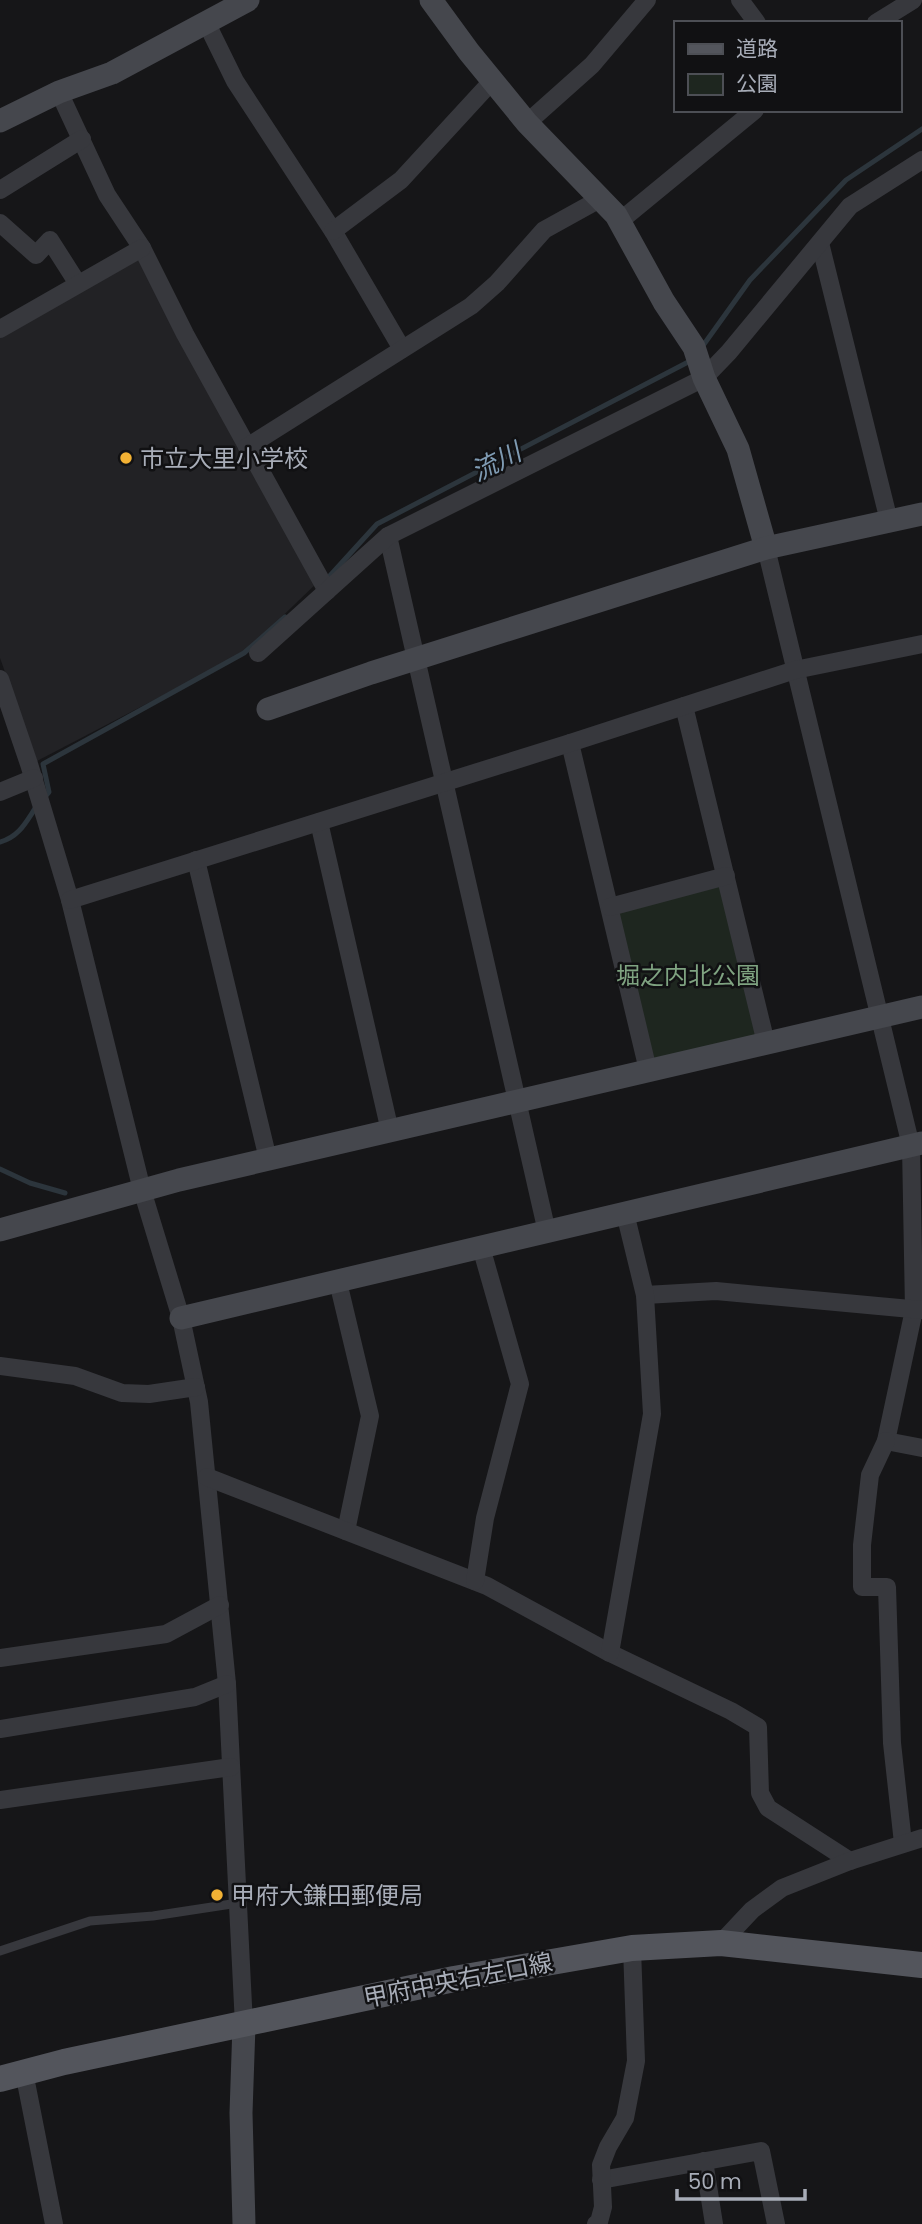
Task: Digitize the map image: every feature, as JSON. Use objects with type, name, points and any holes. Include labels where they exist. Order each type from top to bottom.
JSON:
[{"type":"main road","name":"甲府中央右左口線","points":[[12,2076],[64,2062],[454,1979],[632,1948],[721,1943],[922,1965]]},
{"type":"street","points":[[0,121],[60,92],[112,73],[248,0]]},
{"type":"street","points":[[431,0],[527,123],[620,221],[699,364],[738,449],[766,548],[880,1017],[917,1144],[918,1310],[886,1441],[870,1475],[862,1545],[862,1587],[887,1587],[892,1743],[903,1843]]},
{"type":"street","points":[[527,123],[592,65],[647,0]]},
{"type":"street","points":[[740,0],[756,21]]},
{"type":"street","points":[[879,21],[913,0]]},
{"type":"street","points":[[207,24],[235,81],[333,232],[402,349]]},
{"type":"street","points":[[333,232],[401,180],[493,80]]},
{"type":"street","points":[[60,92],[107,195],[142,248],[185,334],[325,586]]},
{"type":"street","points":[[620,221],[753,112]]},
{"type":"street","points":[[0,190],[82,139]]},
{"type":"street","points":[[258,653],[325,586],[388,536],[699,364],[729,352],[850,206],[922,160]]},
{"type":"street","points":[[247,447],[471,306],[497,283],[544,230],[600,199]]},
{"type":"street","points":[[0,223],[36,255],[50,240],[78,284]]},
{"type":"street","points":[[820,243],[889,521]]},
{"type":"street","points":[[0,329],[142,248]]},
{"type":"street","points":[[268,709],[766,548],[922,514]]},
{"type":"street","points":[[388,536],[547,1232]]},
{"type":"street","points":[[71,900],[794,670],[921,649]]},
{"type":"street","points":[[0,679],[71,900],[142,1190],[181,1318],[196,1387],[227,1684],[244,2025],[241,2113],[244,2224]]},
{"type":"street","points":[[684,706],[765,1043]]},
{"type":"street","points":[[570,743],[648,1070]]},
{"type":"street","points":[[0,792],[37,790]]},
{"type":"street","points":[[318,822],[390,1131]]},
{"type":"street","points":[[196,860],[268,1159]]},
{"type":"street","points":[[610,907],[726,876]]},
{"type":"street","points":[[0,1230],[142,1190],[268,1159],[922,1007]]},
{"type":"street","points":[[181,1318],[917,1144]]},
{"type":"street","points":[[610,1653],[652,1413],[645,1295],[625,1213]]},
{"type":"street","points":[[475,1581],[485,1518],[520,1384],[481,1247]]},
{"type":"street","points":[[338,1282],[370,1416],[346,1531]]},
{"type":"street","points":[[645,1295],[716,1291],[918,1310]]},
{"type":"street","points":[[0,1366],[75,1376],[122,1393],[149,1394],[196,1387]]},
{"type":"street","points":[[886,1441],[922,1448]]},
{"type":"street","points":[[207,1477],[475,1581],[758,1727],[760,1793],[768,1808],[850,1861]]},
{"type":"street","points":[[0,1658],[166,1634],[220,1605]]},
{"type":"street","points":[[0,1729],[195,1697],[227,1684]]},
{"type":"street","points":[[0,1800],[231,1767]]},
{"type":"street","points":[[721,1943],[752,1910],[782,1888],[850,1861],[922,1838]]},
{"type":"street","points":[[596,2224],[603,2207],[601,2165],[625,2118],[636,2061],[632,1948]]},
{"type":"street","points":[[12,2076],[54,2224]]},
{"type":"street","points":[[601,2180],[761,2151],[776,2224]]},
{"type":"street","points":[[704,2161],[714,2224]]},
{"type":"lane","points":[[0,1951],[90,1921],[153,1916],[238,1903]]},
{"type":"shaded area","name":"市立大里小学校","points":[[138,259],[321,579],[244,653],[37,761],[0,658],[0,338]]},
{"type":"green space","name":"堀之内北公園","points":[[726,876],[766,1043],[648,1070],[610,907]]},
{"type":"waterway","name":"流川","points":[[702,347],[750,280],[846,180],[922,129]]},
{"type":"waterway","name":"流川","points":[[326,580],[377,524],[692,360]]},
{"type":"waterway","name":"流川","points":[[43,799],[49,792],[43,764],[244,653],[285,617]]},
{"type":"waterway","points":[[0,842],[17,833],[36,807]]},
{"type":"waterway","points":[[0,1169],[30,1183],[65,1193]]},
{"type":"place","name":"市立大里小学校","points":[[126,458]]},
{"type":"place","name":"甲府大鎌田郵便局","points":[[217,1895]]}]
